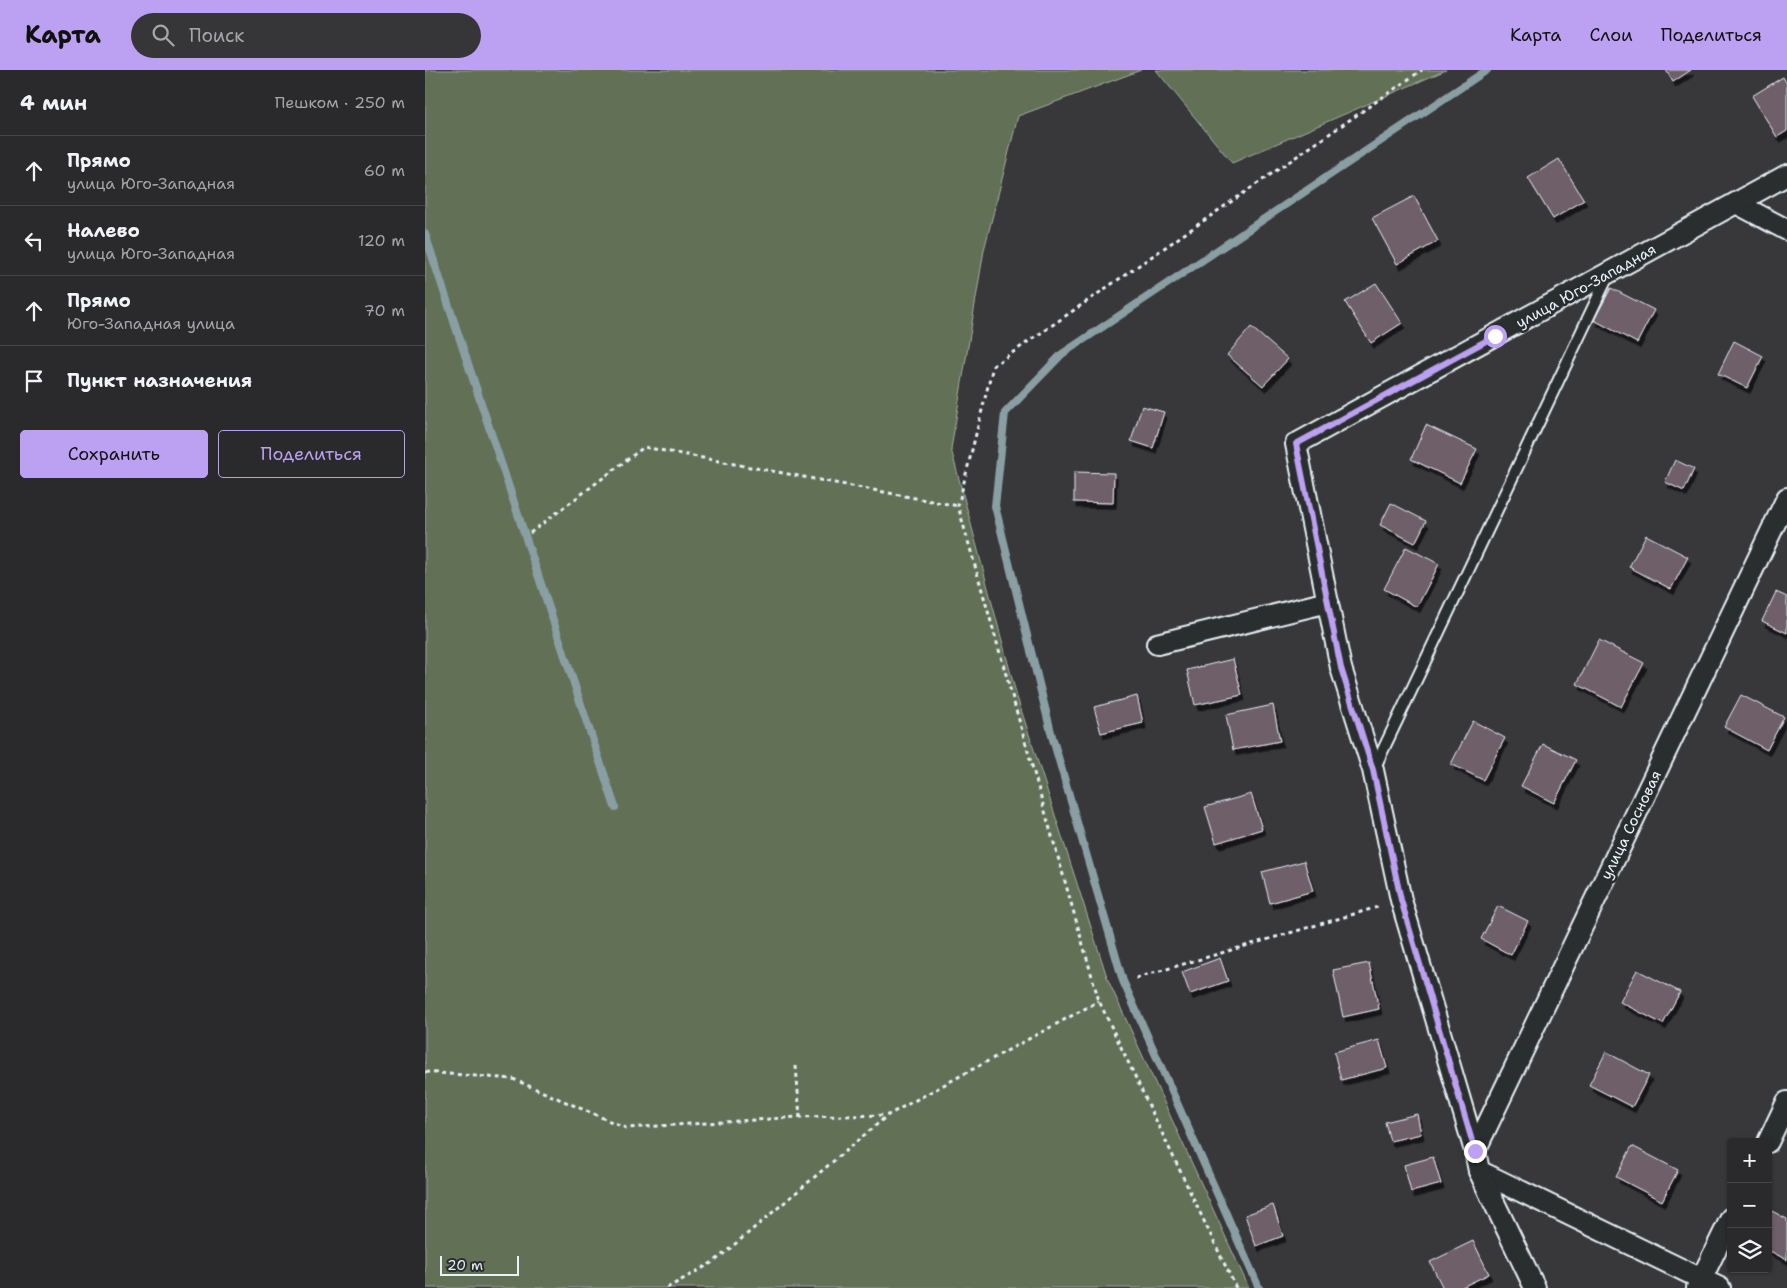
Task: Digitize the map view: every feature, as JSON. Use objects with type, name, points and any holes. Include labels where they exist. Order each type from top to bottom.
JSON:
[{"type":"street","name":"улица Юго-Западная","points":[[1479,1171],[1475,1151],[1401,900],[1373,770],[1341,668],[1296,444],[1787,174]]},
{"type":"street","points":[[1736,203],[1787,230]]},
{"type":"street","name":"улица Сосновая","points":[[1475,1151],[1787,498]]},
{"type":"street","points":[[1157,644],[1328,602]]},
{"type":"street","points":[[1770,1138],[1787,1102]]},
{"type":"street","points":[[1479,1171],[1699,1284],[1720,1288]]},
{"type":"street","points":[[1479,1171],[1535,1288]]},
{"type":"street","points":[[1699,1284],[1727,1226]]},
{"type":"lane","points":[[1373,770],[1609,273]]},
{"type":"path","points":[[1236,1288],[1099,1001],[958,506],[993,366],[1422,70]]},
{"type":"path","points":[[530,533],[644,447],[958,506]]},
{"type":"path","points":[[1137,978],[1401,900]]},
{"type":"path","points":[[667,1288],[715,1261],[888,1114],[1099,1001]]},
{"type":"path","points":[[796,1066],[800,1117]]},
{"type":"path","points":[[425,1072],[513,1079],[627,1128],[800,1117],[888,1114]]},
{"type":"green space","points":[[425,70],[1141,70],[1018,116],[984,250],[951,449],[1017,697],[1108,980],[1249,1288],[425,1288]]},
{"type":"green space","points":[[1156,70],[1446,70],[1232,163]]},
{"type":"building","points":[[1666,70],[1691,70],[1673,82]]},
{"type":"building","points":[[1783,77],[1787,84],[1787,131],[1777,137],[1752,96]]},
{"type":"building","points":[[1559,159],[1584,200],[1553,219],[1528,178]]},
{"type":"building","points":[[1414,196],[1438,241],[1397,264],[1372,218]]},
{"type":"building","points":[[1376,283],[1402,323],[1371,343],[1345,302]]},
{"type":"building","points":[[1611,288],[1654,310],[1637,343],[1594,320]]},
{"type":"building","points":[[1251,327],[1288,359],[1263,386],[1227,355]]},
{"type":"building","points":[[1734,341],[1763,356],[1747,388],[1718,374]]},
{"type":"building","points":[[1142,406],[1164,412],[1153,448],[1131,441]]},
{"type":"building","points":[[1426,425],[1477,449],[1460,483],[1411,459]]},
{"type":"building","points":[[1675,460],[1694,469],[1684,491],[1665,482]]},
{"type":"building","points":[[1074,472],[1114,473],[1113,503],[1074,502]]},
{"type":"building","points":[[1391,503],[1426,521],[1415,543],[1380,525]]},
{"type":"building","points":[[1646,535],[1688,557],[1671,589],[1629,567]]},
{"type":"building","points":[[1406,547],[1439,564],[1417,607],[1384,589]]},
{"type":"building","points":[[1776,592],[1787,597],[1787,633],[1762,621]]},
{"type":"building","points":[[1599,640],[1644,663],[1621,707],[1577,684]]},
{"type":"building","points":[[1233,659],[1242,695],[1195,705],[1187,670]]},
{"type":"building","points":[[1741,695],[1784,717],[1767,750],[1724,727]]},
{"type":"building","points":[[1137,696],[1143,723],[1101,733],[1094,707]]},
{"type":"building","points":[[1273,705],[1280,741],[1233,750],[1226,715]]},
{"type":"building","points":[[1473,721],[1505,738],[1483,780],[1451,764]]},
{"type":"building","points":[[1543,744],[1576,760],[1554,803],[1521,786]]},
{"type":"building","points":[[1251,794],[1262,829],[1216,843],[1205,807]]},
{"type":"building","points":[[1304,861],[1313,891],[1270,903],[1262,872]]},
{"type":"building","points":[[1498,906],[1528,921],[1511,955],[1481,939]]},
{"type":"building","points":[[1220,958],[1228,981],[1190,994],[1182,972]]},
{"type":"building","points":[[1369,963],[1379,1009],[1343,1017],[1333,970]]},
{"type":"building","points":[[1637,970],[1680,992],[1663,1024],[1620,1002]]},
{"type":"building","points":[[1379,1040],[1387,1068],[1341,1080],[1334,1052]]},
{"type":"building","points":[[1606,1052],[1649,1075],[1632,1107],[1589,1085]]},
{"type":"building","points":[[1417,1114],[1421,1134],[1390,1141],[1385,1122]]},
{"type":"building","points":[[1632,1146],[1678,1170],[1662,1201],[1616,1177]]},
{"type":"building","points":[[1433,1157],[1441,1184],[1411,1192],[1404,1165]]},
{"type":"building","points":[[1273,1205],[1283,1236],[1256,1246],[1245,1215]]},
{"type":"building","points":[[1772,1211],[1787,1219],[1787,1260],[1772,1252]]},
{"type":"building","points":[[1473,1241],[1489,1274],[1460,1288],[1443,1288],[1430,1262]]},
{"type":"waterway","points":[[1259,1288],[1123,981],[1052,736],[995,506],[1005,413],[1062,354],[1487,70]]},
{"type":"waterway","points":[[425,234],[615,807]]},
{"type":"route","points":[[1475,1151],[1401,900],[1373,770],[1341,668],[1296,444],[1495,336]]}]
